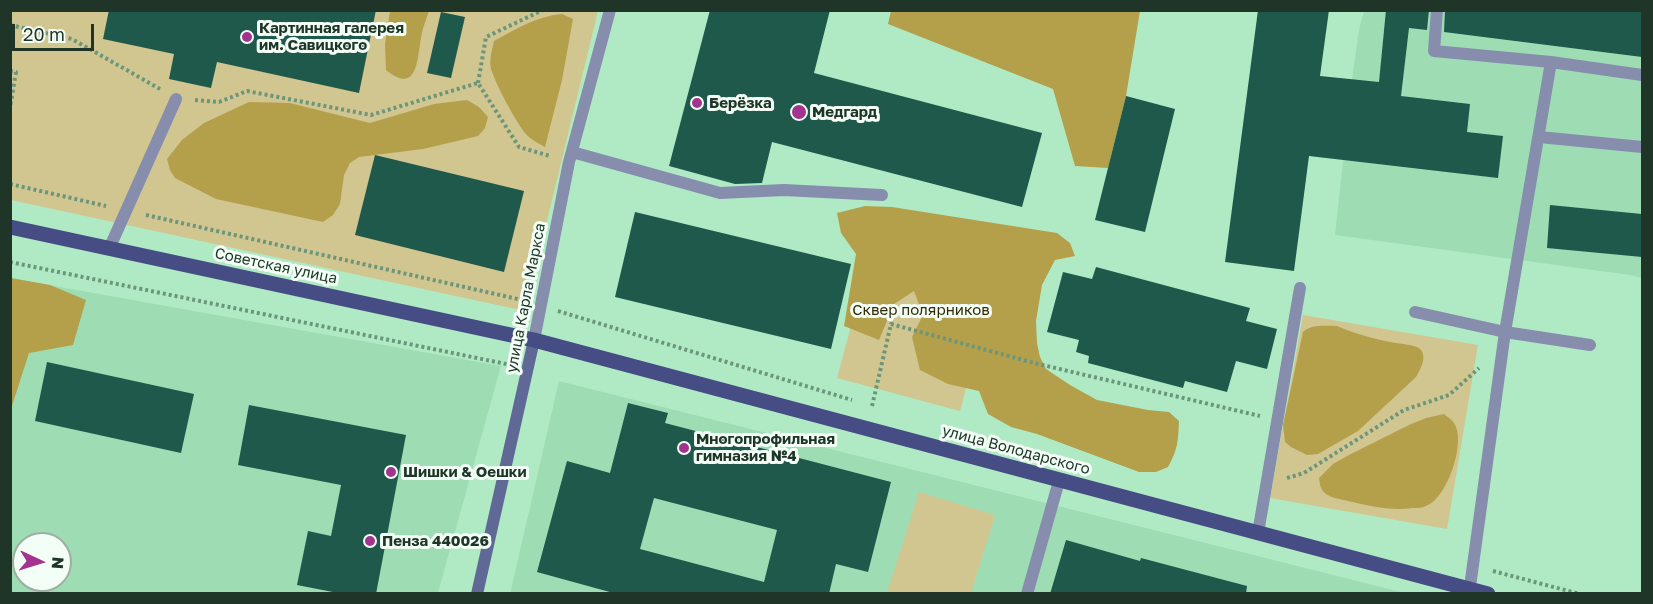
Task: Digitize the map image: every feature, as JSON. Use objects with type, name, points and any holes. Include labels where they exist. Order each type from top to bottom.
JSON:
[{"type":"main road","name":"Советская улица","points":[[10,227],[534,340]]},
{"type":"main road","name":"улица Карла Маркса","points":[[477,594],[534,340]]},
{"type":"main road","name":"улица Володарского","points":[[534,340],[1469,591],[1488,594]]},
{"type":"street","name":"улица Карла Маркса","points":[[534,340],[570,157],[610,10]]},
{"type":"street","points":[[1437,10],[1434,51],[1551,62],[1642,75]]},
{"type":"street","points":[[1469,591],[1505,332],[1551,62]]},
{"type":"street","points":[[109,249],[176,99]]},
{"type":"street","points":[[1539,137],[1642,147]]},
{"type":"street","points":[[570,157],[720,193],[784,190],[882,195]]},
{"type":"street","points":[[1258,533],[1300,288]]},
{"type":"street","points":[[1415,312],[1505,332],[1590,345]]},
{"type":"street","points":[[1028,594],[1059,481]]},
{"type":"path","points":[[543,10],[486,37],[478,83],[519,147],[570,157]]},
{"type":"path","points":[[10,25],[72,39],[176,99],[219,102],[247,91],[371,115],[478,83]]},
{"type":"path","points":[[10,71],[16,72],[10,108]]},
{"type":"path","points":[[10,184],[508,297],[861,402]]},
{"type":"path","points":[[10,262],[528,368]]},
{"type":"path","points":[[872,406],[891,324],[1024,360],[1277,420]]},
{"type":"path","points":[[1266,484],[1304,473],[1404,410],[1449,395],[1503,348]]},
{"type":"shaded area","points":[[390,11],[429,11],[422,31],[414,72],[410,77],[404,79],[386,70],[385,44]]},
{"type":"shaded area","points":[[891,11],[1140,11],[1126,96],[1108,168],[1075,166],[1053,89],[888,24]]},
{"type":"shaded area","points":[[1364,11],[1642,11],[1642,278],[1335,235],[1352,79]]},
{"type":"shaded area","points":[[562,14],[573,19],[562,80],[545,147],[527,135],[516,119],[491,69],[491,59],[494,41],[535,20]]},
{"type":"shaded area","points":[[467,100],[479,107],[488,117],[485,128],[478,136],[423,149],[359,157],[350,163],[344,175],[340,204],[333,215],[323,222],[216,199],[175,178],[167,159],[182,140],[204,123],[249,102],[290,103],[370,123],[434,104]]},
{"type":"shaded area","points":[[865,206],[892,207],[1057,233],[1070,243],[1075,256],[1055,260],[1042,285],[1036,321],[1040,357],[1046,369],[1097,400],[1169,412],[1179,421],[1177,445],[1168,467],[1156,472],[1139,472],[1037,434],[1011,427],[988,414],[979,391],[948,384],[920,370],[912,337],[923,315],[914,291],[894,304],[879,340],[844,326],[856,254],[841,233],[837,213]]},
{"type":"shaded area","points":[[10,278],[501,366],[438,593],[11,593]]},
{"type":"shaded area","points":[[11,278],[50,285],[86,300],[73,345],[29,353],[11,409]]},
{"type":"shaded area","points":[[1337,326],[1369,337],[1417,347],[1423,353],[1423,360],[1416,377],[1358,431],[1318,454],[1307,455],[1285,442],[1283,425],[1303,332],[1314,327]]},
{"type":"shaded area","name":"Многопрофильная гимназия №4","points":[[559,381],[1405,593],[510,594]]},
{"type":"shaded area","points":[[1444,414],[1453,421],[1456,427],[1458,447],[1456,459],[1441,493],[1426,506],[1396,509],[1364,505],[1326,494],[1320,485],[1319,478],[1333,464],[1409,425]]},
{"type":"green space","points":[[11,11],[598,11],[525,311],[11,200]]},
{"type":"green space","name":"Сквер полярников","points":[[882,210],[1005,242],[960,411],[837,378]]},
{"type":"green space","points":[[1303,315],[1478,345],[1447,529],[1270,498]]},
{"type":"green space","points":[[919,492],[995,515],[971,593],[887,593]]},
{"type":"building","points":[[109,10],[376,10],[359,93],[217,62],[211,88],[169,79],[174,54],[103,39]]},
{"type":"building","points":[[710,10],[830,10],[814,73],[1042,133],[1022,207],[772,142],[762,183],[735,184],[669,166]]},
{"type":"building","points":[[1258,10],[1329,10],[1320,76],[1379,82],[1386,10],[1429,10],[1427,30],[1409,28],[1401,96],[1470,104],[1467,132],[1503,136],[1498,178],[1309,156],[1294,271],[1225,262]]},
{"type":"building","points":[[1445,10],[1642,10],[1642,57],[1444,32]]},
{"type":"building","points":[[441,12],[465,17],[451,78],[427,73]]},
{"type":"building","points":[[1126,96],[1175,109],[1145,232],[1095,220]]},
{"type":"building","points":[[375,155],[524,191],[504,272],[355,235]]},
{"type":"building","points":[[1550,205],[1642,214],[1642,257],[1547,248]]},
{"type":"building","points":[[635,212],[851,264],[831,349],[615,297]]},
{"type":"building","points":[[1096,267],[1250,308],[1246,321],[1277,329],[1267,369],[1236,361],[1227,392],[1185,381],[1183,388],[1088,363],[1089,356],[1076,352],[1079,340],[1047,332],[1063,272],[1092,279]]},
{"type":"building","points":[[47,362],[194,394],[181,453],[35,421]]},
{"type":"building","points":[[628,403],[668,413],[665,423],[891,482],[868,572],[836,564],[829,594],[617,594],[537,572],[567,461],[610,473]],"holes":[[[654,498],[777,530],[764,582],[640,549]]]},
{"type":"building","points":[[249,405],[406,435],[376,594],[343,594],[297,585],[308,531],[331,536],[341,485],[238,465]]},
{"type":"building","points":[[1066,540],[1140,561],[1141,558],[1247,586],[1246,594],[1050,594]]},
{"type":"place","name":"Картинная галерея им. Савицкого","points":[[247,37]]},
{"type":"place","name":"Берёзка","points":[[697,103]]},
{"type":"place","name":"Медгард","points":[[799,112]]},
{"type":"place","name":"Многопрофильная гимназия №4","points":[[684,448]]},
{"type":"place","name":"Шишки & Оешки","points":[[391,472]]},
{"type":"place","name":"Пенза 440026","points":[[370,541]]}]
